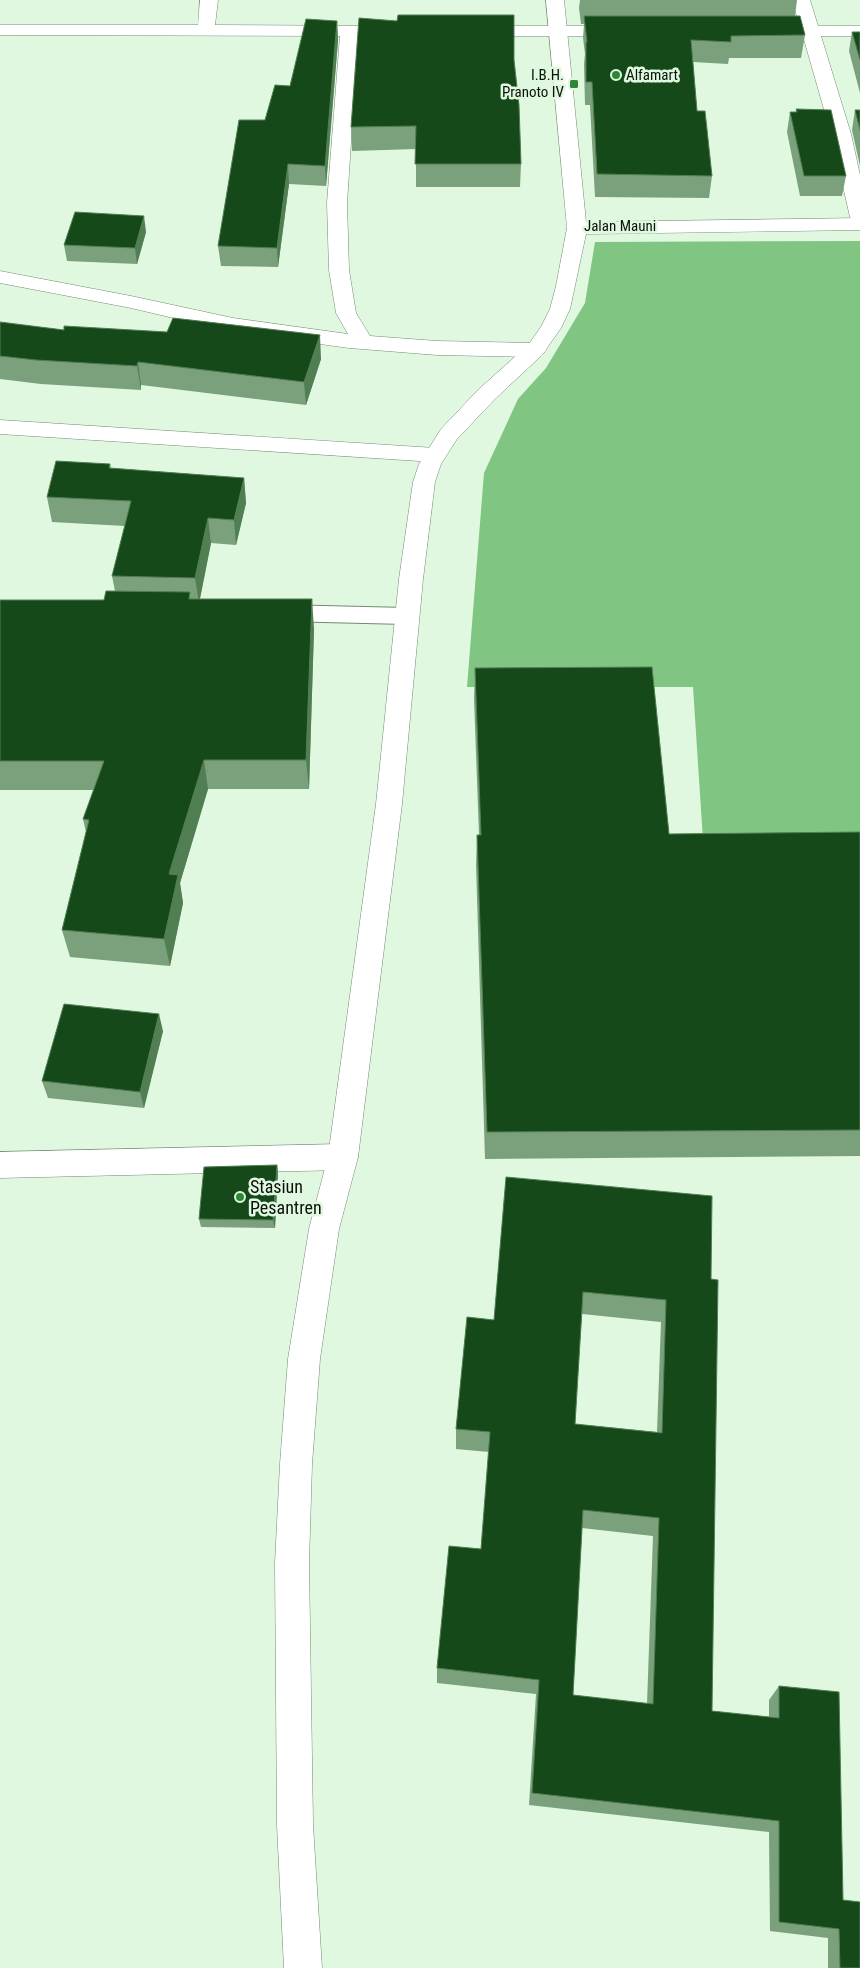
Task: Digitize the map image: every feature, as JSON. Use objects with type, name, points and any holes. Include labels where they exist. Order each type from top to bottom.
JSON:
[{"type":"street","points":[[206,30],[209,0]]},
{"type":"street","name":"Jalan Mauni","points":[[555,0],[577,228],[860,224]]},
{"type":"street","points":[[801,0],[812,31],[841,134],[860,217]]},
{"type":"street","points":[[0,30],[411,31]]},
{"type":"street","points":[[349,31],[337,203],[339,270],[346,313],[362,341]]},
{"type":"street","points":[[458,31],[642,31]]},
{"type":"street","points":[[752,31],[860,31]]},
{"type":"street","points":[[303,1968],[295,1824],[292,1563],[296,1464],[304,1359],[324,1229],[343,1157],[389,804],[418,520],[424,482],[435,455],[459,423],[486,394],[535,350],[551,328],[560,309],[577,228]]},
{"type":"street","points":[[0,277],[131,302],[233,325],[437,348],[535,350]]},
{"type":"street","points":[[0,427],[435,455]]},
{"type":"street","points":[[0,1165],[343,1157]]},
{"type":"lane","points":[[264,613],[407,616]]},
{"type":"green space","points":[[860,241],[860,836],[703,840],[693,687],[467,687],[484,473],[518,399],[546,368],[585,303],[595,242]]},
{"type":"building","points":[[398,15],[514,15],[514,60],[519,105],[521,164],[415,164],[416,126],[351,127],[359,18],[397,21]]},
{"type":"building","points":[[584,16],[800,16],[805,35],[731,36],[731,42],[691,40],[697,111],[705,111],[712,176],[597,174],[592,82],[586,82],[587,42]]},
{"type":"building","points":[[306,19],[337,21],[325,166],[288,164],[277,248],[218,246],[239,120],[265,120],[275,85],[290,86]]},
{"type":"building","points":[[852,32],[860,32],[860,60]]},
{"type":"building","points":[[796,109],[831,110],[846,176],[804,176],[790,112],[797,112]]},
{"type":"building","points":[[855,110],[860,110],[860,130]]},
{"type":"building","points":[[75,212],[144,216],[135,248],[64,245]]},
{"type":"building","points":[[173,318],[320,335],[304,382],[138,362],[137,366],[0,356],[0,322],[64,330],[64,326],[167,332]]},
{"type":"building","points":[[56,461],[110,464],[109,468],[244,478],[234,520],[208,518],[195,578],[112,576],[131,501],[47,497]]},
{"type":"building","points":[[106,591],[190,592],[189,599],[312,599],[306,760],[204,760],[169,874],[178,875],[164,939],[62,930],[89,820],[83,819],[104,761],[0,761],[0,600],[104,600]]},
{"type":"building","points":[[652,667],[669,834],[860,832],[860,1130],[487,1132],[477,835],[481,835],[475,668]]},
{"type":"building","points":[[64,1004],[159,1014],[140,1092],[42,1081]]},
{"type":"building","name":"Stasiun Pesantren","points":[[277,1165],[273,1220],[199,1219],[204,1167]]},
{"type":"building","points":[[506,1177],[712,1196],[711,1279],[718,1280],[712,1711],[779,1718],[779,1686],[839,1692],[843,1900],[860,1902],[860,1968],[840,1968],[839,1929],[779,1922],[779,1821],[532,1793],[539,1680],[437,1668],[449,1546],[481,1549],[490,1432],[456,1429],[467,1317],[494,1320]],"holes":[[[583,1292],[666,1300],[662,1433],[575,1424]],[[583,1510],[659,1518],[653,1704],[573,1695]]]},
{"type":"place","name":"Alfamart","points":[[616,75]]},
{"type":"place","name":"I.B.H. Pranoto IV","points":[[574,84]]},
{"type":"place","name":"Stasiun Pesantren","points":[[240,1197]]}]
